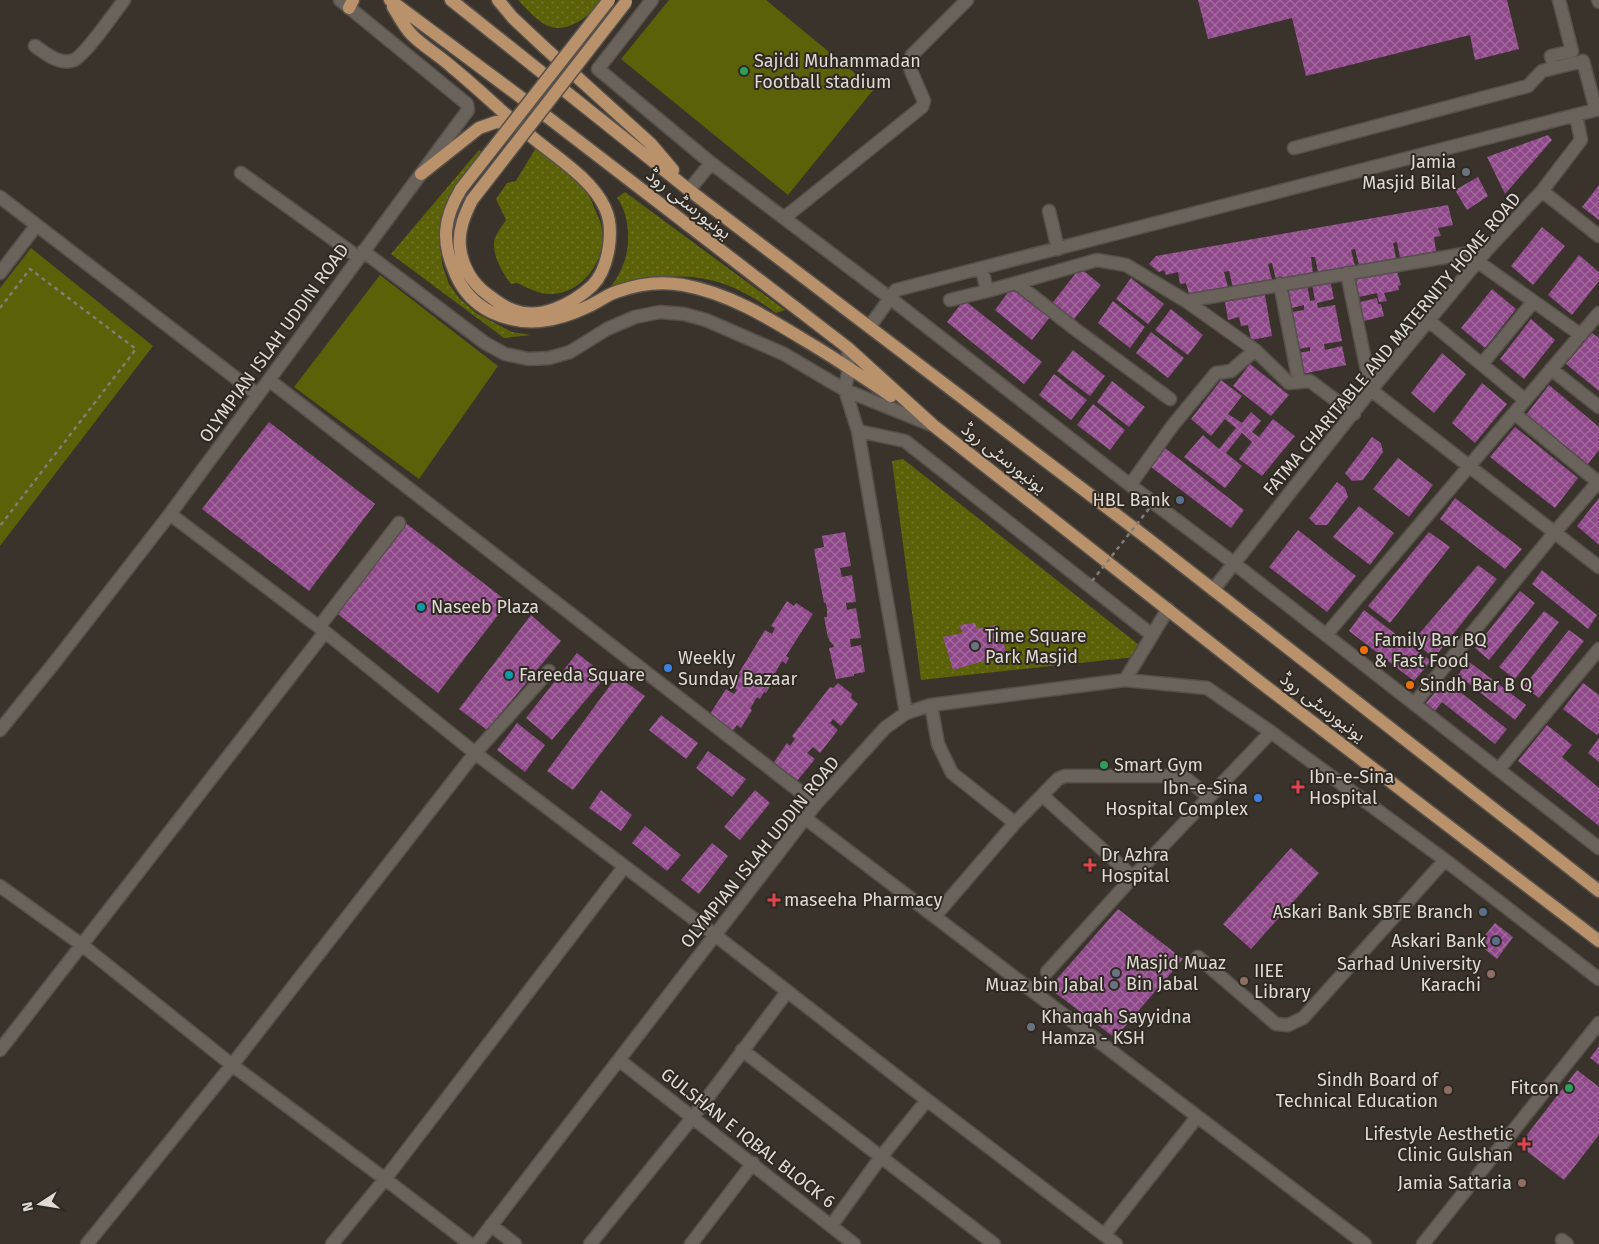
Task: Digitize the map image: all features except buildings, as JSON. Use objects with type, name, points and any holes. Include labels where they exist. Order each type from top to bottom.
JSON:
[{"type":"main road","points":[[389,0],[411,34],[454,68],[515,123],[590,185],[605,207],[610,226],[609,247],[604,265],[594,283],[579,297],[559,307],[544,312],[527,313],[513,311],[496,302],[482,291],[471,278],[464,265],[460,246],[460,233],[464,217],[472,200],[627,1]]},
{"type":"main road","name":"یونیورسٹی روڈ","points":[[389,0],[550,119],[848,348],[934,426],[1599,941]]},
{"type":"main road","name":"یونیورسٹی روڈ","points":[[451,0],[689,190],[870,326],[1213,590],[1599,891]]},
{"type":"main road","points":[[498,0],[513,18],[651,144],[689,190]]},
{"type":"main road","points":[[609,0],[461,189],[452,204],[446,224],[446,246],[459,282],[470,298],[486,310],[504,318],[525,322],[546,321],[562,317],[588,307],[615,292],[661,282],[684,285],[716,293],[762,314],[849,367],[934,426]]},
{"type":"main road","points":[[421,174],[479,128],[496,122],[515,123]]},
{"type":"street","points":[[34,46],[49,56],[63,61],[74,60],[85,50],[124,0]]},
{"type":"street","points":[[652,0],[598,69],[711,163],[890,298],[1130,485],[1235,564],[1599,848]]},
{"type":"street","points":[[784,218],[922,107],[924,101],[909,62],[912,54],[967,0]]},
{"type":"street","points":[[1554,68],[1551,56],[1572,51],[1560,0]]},
{"type":"street","name":"OLYMPIAN ISLAH UDDIN ROAD","points":[[0,730],[170,514],[468,110],[467,104],[347,3]]},
{"type":"street","points":[[870,326],[896,290],[1597,110],[1583,61],[1542,71],[1528,86],[1294,148]]},
{"type":"street","name":"FATMA CHARITABLE AND MATERNITY HOME ROAD","points":[[1213,590],[1354,414],[1371,390],[1488,250],[1542,191],[1581,140],[1576,115]]},
{"type":"street","points":[[689,190],[711,163]]},
{"type":"street","points":[[241,173],[361,254],[485,343],[505,354],[529,359],[550,358],[570,352],[607,329],[635,317],[660,312],[684,314],[706,320],[784,354],[845,390],[934,426]]},
{"type":"street","points":[[1542,191],[1599,236]]},
{"type":"street","points":[[0,197],[258,395]]},
{"type":"street","points":[[1049,211],[1058,249]]},
{"type":"street","points":[[0,273],[36,226]]},
{"type":"street","points":[[1186,301],[1488,250]]},
{"type":"street","points":[[950,300],[1097,260],[1126,264],[1186,301],[1255,350],[1289,383],[1310,381],[1354,414]]},
{"type":"street","points":[[1478,262],[1580,336]]},
{"type":"street","points":[[982,269],[987,291]]},
{"type":"street","points":[[1347,273],[1371,390],[1599,567]]},
{"type":"street","points":[[1016,283],[1170,399]]},
{"type":"street","points":[[1280,284],[1299,382]]},
{"type":"street","points":[[1482,364],[1533,302]]},
{"type":"street","points":[[1326,635],[1599,313]]},
{"type":"street","points":[[1429,320],[1525,400]]},
{"type":"street","points":[[848,348],[849,367],[845,390],[858,431],[906,713]]},
{"type":"street","points":[[1130,485],[1173,425],[1216,373],[1231,371],[1255,350]]},
{"type":"street","points":[[1551,370],[1599,407]]},
{"type":"street","points":[[269,380],[816,804]]},
{"type":"street","points":[[1414,704],[1599,481],[1514,413]]},
{"type":"street","points":[[858,431],[905,441],[1152,635]]},
{"type":"street","points":[[170,514],[322,630],[475,753],[1116,1244]]},
{"type":"street","points":[[0,1050],[322,630],[399,523]]},
{"type":"street","points":[[1125,680],[1168,609]]},
{"type":"street","points":[[1499,769],[1599,649]]},
{"type":"street","points":[[87,1244],[232,1065],[475,753],[550,671]]},
{"type":"street","name":"OLYMPIAN ISLAH UDDIN ROAD","points":[[478,1244],[816,804],[885,728],[906,713],[931,705],[1125,680],[1207,688],[1271,732],[1445,860],[1599,979]]},
{"type":"street","points":[[931,705],[938,744],[952,773],[1015,823]]},
{"type":"street","points":[[1047,972],[1133,876],[1271,732]]},
{"type":"street","points":[[935,916],[1015,823],[1058,779],[1065,776],[1080,775],[1183,776],[1209,797]]},
{"type":"street","points":[[1043,796],[1133,876]]},
{"type":"street","points":[[806,818],[1197,1118],[1365,1244]]},
{"type":"street","points":[[1198,957],[1276,1024],[1288,1025],[1303,1018],[1445,860]]},
{"type":"street","points":[[332,1244],[385,1179],[624,867]]},
{"type":"street","points":[[0,886],[82,945],[232,1065],[470,1244]]},
{"type":"street","points":[[590,1244],[693,1117],[787,992]]},
{"type":"street","points":[[1423,1244],[1599,1023]]},
{"type":"street","points":[[742,1050],[994,1244]]},
{"type":"street","name":"GULSHAN E IQBAL BLOCK 6","points":[[619,1060],[854,1244]]},
{"type":"street","points":[[831,1226],[881,1157],[926,1100]]},
{"type":"street","points":[[1104,1234],[1197,1118]]},
{"type":"street","points":[[691,1244],[753,1164]]},
{"type":"street","points":[[491,1225],[515,1244]]},
{"type":"path","points":[[0,308],[30,269],[136,350],[0,526]]},
{"type":"path","points":[[1092,581],[1159,496]]},
{"type":"shaded area","points":[[518,0],[604,0],[585,18],[561,28],[544,24],[533,16]]},
{"type":"shaded area","points":[[669,0],[766,0],[874,89],[788,195],[621,59]]},
{"type":"shaded area","points":[[537,146],[582,186],[600,221],[602,246],[598,259],[584,280],[574,288],[562,293],[545,294],[517,283],[511,284],[501,269],[494,248],[495,239],[506,220],[496,199],[507,183],[516,181]]},
{"type":"shaded area","points":[[479,150],[482,152],[451,196],[443,212],[439,234],[442,264],[449,284],[459,298],[476,313],[512,332],[531,335],[504,338],[391,254]]},
{"type":"shaded area","points":[[625,192],[785,310],[776,313],[745,293],[729,286],[696,277],[661,278],[637,283],[599,301],[616,279],[626,258],[628,240],[627,221],[617,198]]},
{"type":"shaded area","points":[[31,248],[153,346],[0,546],[0,288]]},
{"type":"shaded area","points":[[380,275],[498,366],[419,479],[294,387]]},
{"type":"shaded area","points":[[903,459],[1143,648],[1136,657],[921,680],[892,461]]},
{"type":"place","name":"Sajidi Muhammadan Football stadium","points":[[744,71]]},
{"type":"place","name":"Jamia Masjid Bilal","points":[[1466,172]]},
{"type":"place","name":"HBL Bank","points":[[1180,500]]},
{"type":"place","name":"Naseeb Plaza","points":[[421,607]]},
{"type":"place","name":"Time Square Park Masjid","points":[[975,646]]},
{"type":"place","name":"Family Bar BQ & Fast Food","points":[[1364,650]]},
{"type":"place","name":"Weekly Sunday Bazaar","points":[[668,668]]},
{"type":"place","name":"Fareeda Square","points":[[509,675]]},
{"type":"place","name":"Sindh Bar B Q","points":[[1410,685]]},
{"type":"place","name":"Smart Gym","points":[[1104,765]]},
{"type":"place","name":"Ibn-e-Sina Hospital","points":[[1298,787]]},
{"type":"place","name":"Ibn-e-Sina Hospital Complex","points":[[1258,798]]},
{"type":"place","name":"Dr Azhra Hospital","points":[[1090,865]]},
{"type":"place","name":"maseeha Pharmacy","points":[[774,900]]},
{"type":"place","name":"Askari Bank SBTE Branch","points":[[1483,912]]},
{"type":"place","name":"Askari Bank","points":[[1496,941]]},
{"type":"place","name":"Masjid Muaz Bin Jabal","points":[[1116,973]]},
{"type":"place","name":"Sarhad University Karachi","points":[[1491,974]]},
{"type":"place","name":"IIEE Library","points":[[1244,981]]},
{"type":"place","name":"Muaz bin Jabal","points":[[1114,985]]},
{"type":"place","name":"Khanqah Sayyidna Hamza - KSH","points":[[1031,1027]]},
{"type":"place","name":"Fitcon","points":[[1569,1088]]},
{"type":"place","name":"Sindh Board of Technical Education","points":[[1448,1090]]},
{"type":"place","name":"Lifestyle Aesthetic Clinic Gulshan","points":[[1524,1144]]},
{"type":"place","name":"Jamia Sattaria","points":[[1522,1183]]}]
